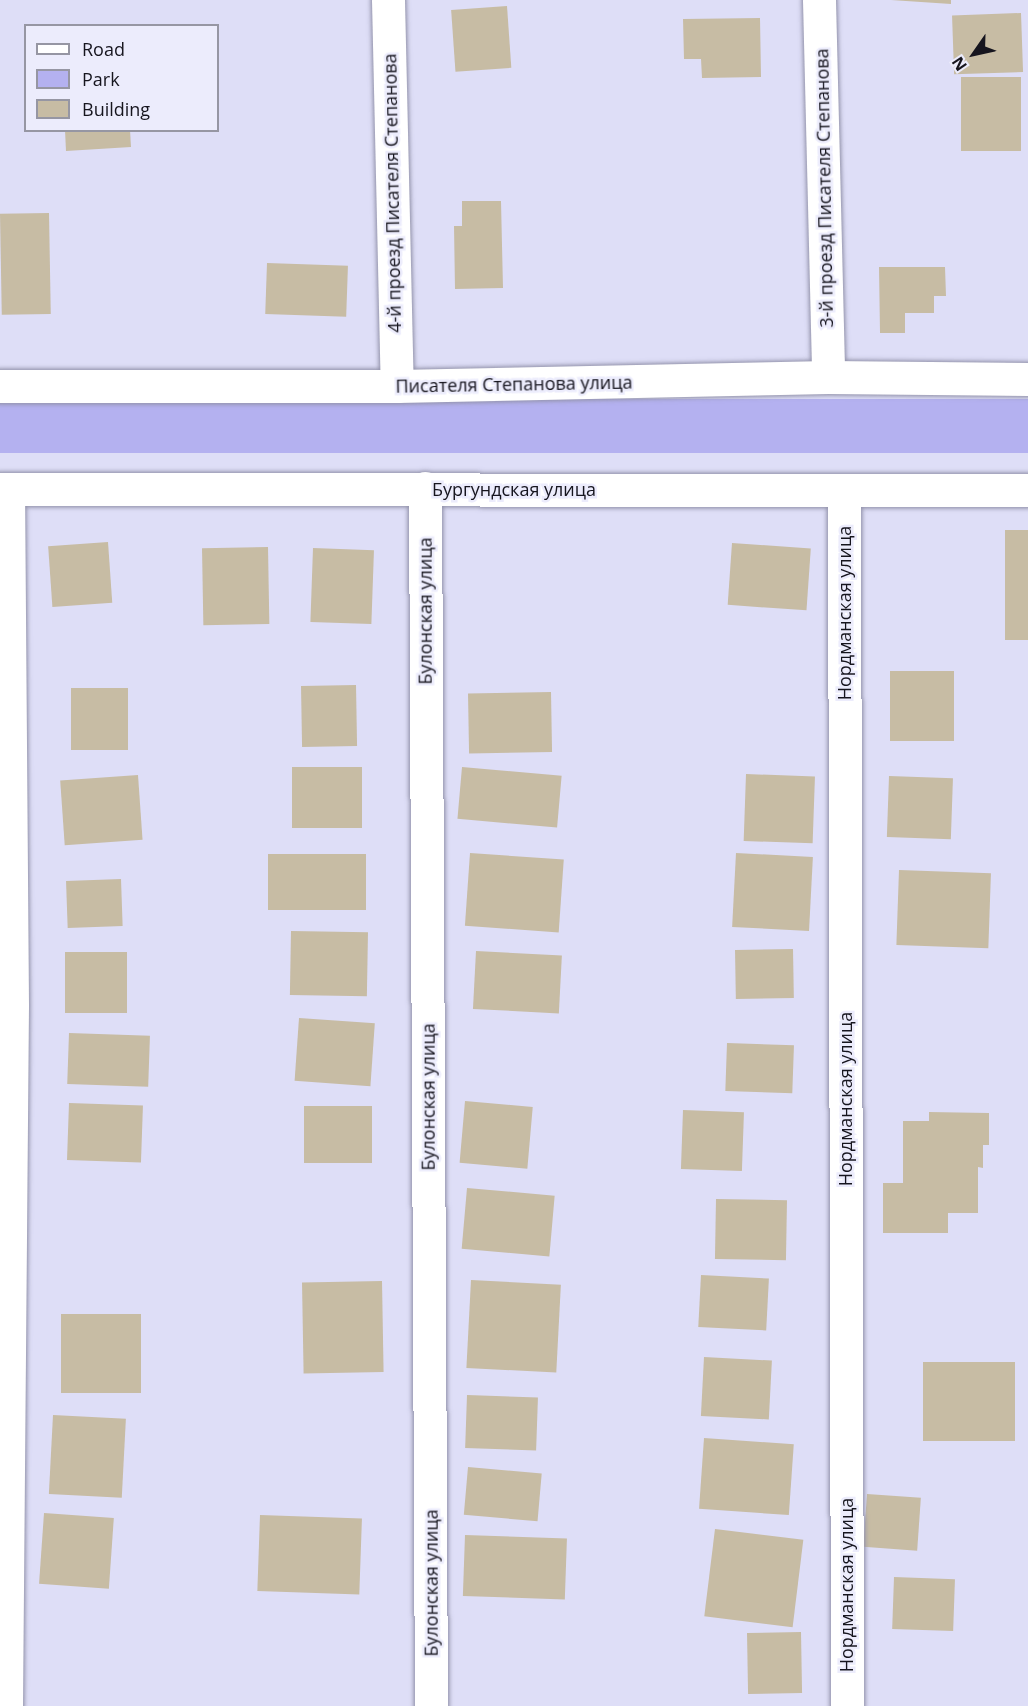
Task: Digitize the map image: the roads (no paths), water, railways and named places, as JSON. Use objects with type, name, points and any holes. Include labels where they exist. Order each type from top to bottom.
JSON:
[{"type":"street","name":"4-й проезд Писателя Степанова","points":[[388,0],[397,386]]},
{"type":"street","name":"3-й проезд Писателя Степанова","points":[[819,0],[828,377]]},
{"type":"street","name":"Писателя Степанова улица","points":[[0,386],[397,386],[828,377],[1028,379]]},
{"type":"street","name":"Бургундская улица","points":[[4,489],[425,488],[844,491],[1028,489]]},
{"type":"street","name":"Булонская улица","points":[[425,488],[431,1706]]},
{"type":"street","points":[[4,489],[6,1706]]},
{"type":"street","name":"Нордманская улица","points":[[844,491],[847,1706]]}]
